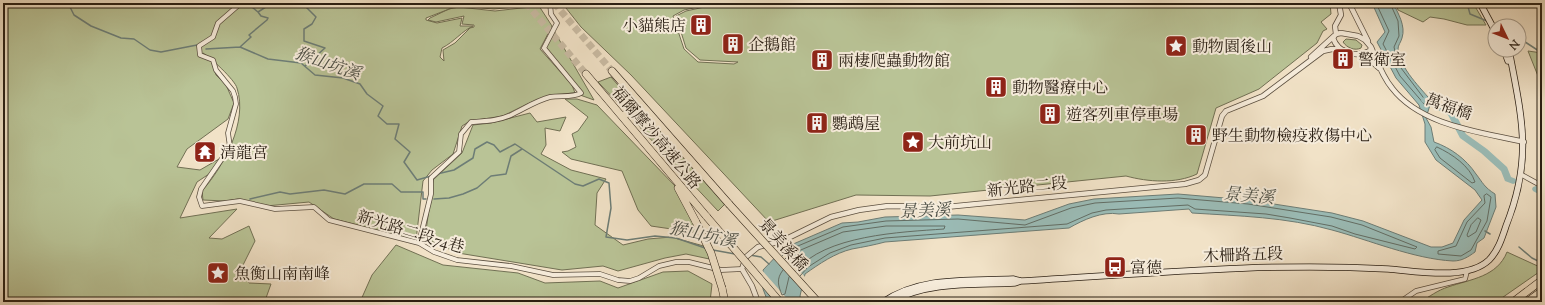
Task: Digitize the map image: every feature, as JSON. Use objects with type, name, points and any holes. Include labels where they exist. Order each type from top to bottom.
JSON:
[{"type":"highway","name":"福爾摩沙高速公路","points":[[612,71],[729,204]]},
{"type":"highway","name":"福爾摩沙高速公路","points":[[586,74],[671,176],[780,302]]},
{"type":"highway","points":[[622,116],[642,106]]},
{"type":"highway","points":[[671,176],[708,246],[725,302]]},
{"type":"highway","name":"景美溪橋","points":[[729,204],[818,302]]},
{"type":"highway","points":[[1513,302],[1541,281]]},
{"type":"highway","points":[[1527,302],[1542,291]]},
{"type":"main road","points":[[1480,3],[1488,18]]},
{"type":"main road","points":[[1484,3],[1493,18]]},
{"type":"main road","name":"木柵路五段","points":[[1507,58],[1512,69]]},
{"type":"main road","name":"木柵路五段","points":[[891,302],[904,294],[925,289],[1015,283],[1021,281],[1264,267],[1317,266],[1453,272],[1467,271],[1481,266],[1492,255],[1510,219],[1522,175],[1524,142],[1522,112],[1510,58]]},
{"type":"main road","name":"木柵路五段","points":[[883,302],[900,290],[917,285],[1013,279],[1021,281]]},
{"type":"street","name":"新光路二段74巷","points":[[241,3],[218,23],[214,37],[199,46],[198,51],[200,55],[213,60],[216,70],[233,91],[236,100],[228,133],[230,147],[201,189],[200,204],[207,207],[240,201],[275,209],[314,207],[328,220],[419,243],[434,252],[457,260],[511,266],[553,275],[600,274],[618,280],[630,281],[639,278],[660,266],[681,261],[721,270],[742,267]]},
{"type":"street","points":[[519,3],[525,3]]},
{"type":"street","points":[[419,243],[430,200],[432,176],[459,152],[461,134],[471,122],[497,120],[512,115],[532,103],[561,95],[580,94],[581,91],[578,87],[544,48],[557,23],[551,14],[550,3]]},
{"type":"street","points":[[1339,3],[1342,11],[1335,26],[1334,43],[1343,50],[1357,54],[1374,63],[1382,72]]},
{"type":"street","points":[[1349,3],[1382,72]]},
{"type":"street","points":[[1335,35],[1342,33],[1353,34],[1361,37],[1370,45]]},
{"type":"street","name":"新光路二段","points":[[1307,62],[1318,49],[1335,35]]},
{"type":"street","points":[[1357,54],[1368,53],[1370,45]]},
{"type":"street","name":"新光路二段","points":[[742,267],[746,257],[753,250],[765,245],[782,241],[831,217],[874,208],[946,207],[1193,182],[1205,175],[1222,116],[1226,111],[1263,96],[1307,62],[1327,50],[1343,50]]},
{"type":"street","name":"萬福橋","points":[[1382,72],[1390,87],[1408,103],[1432,116],[1524,142]]},
{"type":"street","points":[[1522,175],[1542,186]]},
{"type":"street","points":[[742,267],[758,302]]},
{"type":"street","name":"木柵路五段","points":[[1400,302],[1416,291],[1465,279],[1467,271]]},
{"type":"green space","points":[[3,3],[319,3],[323,7],[354,3],[537,3],[538,5],[494,9],[457,6],[450,9],[459,7],[495,11],[539,6],[552,26],[540,49],[572,85],[575,93],[550,95],[503,116],[470,121],[462,126],[453,154],[432,170],[423,181],[416,240],[334,219],[309,202],[266,206],[238,199],[225,201],[203,200],[202,191],[218,169],[232,143],[237,129],[240,101],[237,88],[232,80],[203,53],[212,63],[216,75],[226,85],[234,103],[228,119],[187,149],[177,167],[200,170],[219,159],[212,172],[197,182],[180,218],[237,209],[209,238],[222,239],[249,226],[255,241],[241,269],[249,283],[271,284],[266,298],[261,302],[3,302]],"holes":[[[448,10],[428,20],[436,22],[464,16],[462,24],[474,25],[474,27],[470,28],[455,43],[443,50],[444,61],[440,57],[442,48],[450,43],[465,31],[473,26],[460,26],[462,18],[437,23],[426,20],[426,18]]]},
{"type":"green space","points":[[562,3],[718,3],[684,10],[673,16],[684,49],[698,62],[734,64],[738,62],[700,60],[686,48],[676,16],[686,11],[723,3],[1330,3],[1331,14],[1321,22],[1327,29],[1323,31],[1317,43],[1259,89],[1216,108],[1197,174],[1189,177],[1171,181],[1153,181],[1126,176],[930,196],[856,195],[769,222],[631,75],[581,27]]},
{"type":"green space","points":[[1395,3],[1473,3],[1486,25],[1467,25],[1430,17],[1423,22],[1398,10]]},
{"type":"green space","points":[[553,29],[594,100],[580,95],[544,45]]},
{"type":"green space","points":[[1346,39],[1356,40],[1362,45],[1361,48],[1354,49],[1349,47],[1343,42]]},
{"type":"green space","points":[[1528,51],[1542,53],[1542,86]]},
{"type":"green space","points":[[611,77],[630,99],[631,101],[628,106],[619,104],[598,82]]},
{"type":"green space","points":[[565,99],[577,99],[597,105],[677,188],[706,234],[651,226],[638,210],[622,171],[571,159],[562,152],[576,147],[572,134],[578,131],[588,117]]},
{"type":"green space","points":[[530,113],[537,122],[566,117],[560,131],[545,128],[546,145],[541,154],[571,170],[606,179],[597,193],[595,225],[623,245],[648,239],[671,237],[711,248],[714,260],[686,254],[665,258],[618,271],[603,266],[562,270],[458,253],[425,238],[433,180],[462,153],[473,125],[491,123]]},
{"type":"green space","points":[[638,117],[647,118],[655,125],[725,204],[718,211],[642,130],[636,121]]},
{"type":"green space","points":[[396,245],[443,265],[518,273],[545,283],[600,281],[618,288],[663,272],[688,271],[712,284],[710,302],[360,302],[372,275]]},
{"type":"green space","points":[[1507,252],[1542,268],[1542,270],[1496,302],[1420,302],[1444,288],[1474,279],[1490,272],[1503,260]]},
{"type":"water","points":[[1372,3],[1393,3],[1399,15],[1403,33],[1398,49],[1407,71],[1433,103],[1430,105],[1426,118],[1431,127],[1434,142],[1446,147],[1463,159],[1486,187],[1495,194],[1496,207],[1484,238],[1477,243],[1475,252],[1465,258],[1453,261],[1423,257],[1332,230],[1297,222],[1245,216],[1192,213],[1189,209],[1119,214],[1113,213],[1086,219],[1069,228],[885,242],[852,249],[833,256],[805,274],[800,296],[801,302],[768,302],[763,289],[763,270],[784,248],[842,223],[858,222],[885,217],[958,215],[1025,220],[1069,204],[1094,199],[1178,194],[1248,200],[1332,213],[1363,221],[1431,247],[1442,247],[1453,243],[1464,220],[1482,200],[1475,190],[1436,160],[1425,142],[1425,124],[1419,105],[1396,78],[1377,42],[1385,32]]},
{"type":"pier","points":[[780,249],[806,278],[803,291],[772,257]]},
{"type":"pier","points":[[761,269],[790,302],[776,302],[761,285]]},
{"type":"waterway","points":[[31,3],[69,5],[74,15],[91,26],[121,38],[134,39],[150,50],[161,52],[197,45]]},
{"type":"waterway","points":[[247,3],[258,12]]},
{"type":"waterway","points":[[258,12],[272,3]]},
{"type":"waterway","points":[[1467,3],[1470,14],[1487,21]]},
{"type":"waterway","points":[[305,66],[325,48],[304,41],[304,29],[312,24],[316,17],[306,7]]},
{"type":"waterway","points":[[240,47],[251,37],[249,35],[267,20],[268,18],[261,16],[258,12]]},
{"type":"waterway","points":[[1527,43],[1542,53]]},
{"type":"waterway","points":[[206,49],[240,47]]},
{"type":"waterway","name":"猴山坑溪","points":[[240,47],[268,59],[301,63],[315,75],[343,78],[360,84],[367,94],[383,106],[378,116],[387,124],[399,124],[395,139],[410,152],[404,162],[417,180],[431,176]]},
{"type":"waterway","points":[[1425,100],[1451,113],[1463,136],[1484,151],[1504,169],[1508,179],[1513,181]]},
{"type":"waterway","name":"猴山坑溪","points":[[437,174],[454,170],[473,158],[475,149],[487,142],[494,145],[500,152],[515,144],[575,184],[583,186],[599,179],[609,183],[611,208],[606,237],[627,240],[655,236],[676,238],[705,248]]},
{"type":"waterway","points":[[434,199],[449,198],[463,194],[477,188],[491,176],[506,174],[511,156],[522,149]]},
{"type":"waterway","points":[[250,199],[280,192],[290,194],[324,190],[345,194],[364,184],[392,184],[401,192],[423,192],[423,199],[426,199]]},
{"type":"waterway","points":[[1536,189],[1542,193]]},
{"type":"waterway","points":[[1485,231],[1490,234]]},
{"type":"waterway","points":[[1519,247],[1532,258],[1542,263]]},
{"type":"waterway","name":"猴山坑溪","points":[[713,250],[735,254]]},
{"type":"waterway","name":"猴山坑溪","points":[[750,255],[761,257],[769,264]]},
{"type":"tunnel","points":[[526,3],[586,74]]},
{"type":"tunnel","points":[[554,3],[612,71]]},
{"type":"place","name":"小貓熊店","points":[[701,25]]},
{"type":"place","name":"企鵝館","points":[[733,44]]},
{"type":"place","name":"動物園後山","points":[[1176,46]]},
{"type":"place","name":"警衛室","points":[[1343,59]]},
{"type":"place","name":"兩棲爬蟲動物館","points":[[822,60]]},
{"type":"place","name":"動物醫療中心","points":[[996,87]]},
{"type":"place","name":"遊客列車停車場","points":[[1050,114]]},
{"type":"place","name":"鸚鵡屋","points":[[817,123]]},
{"type":"place","name":"野生動物檢疫救傷中心","points":[[1196,135]]},
{"type":"place","name":"大前坑山","points":[[913,142]]},
{"type":"place","name":"清龍宮","points":[[205,152]]},
{"type":"place","name":"富德","points":[[1115,267]]},
{"type":"place","name":"魚衡山南南峰","points":[[218,273]]},
{"type":"water label","name":"景美溪","points":[[1249,195]]},
{"type":"water label","name":"景美溪","points":[[925,210]]}]
